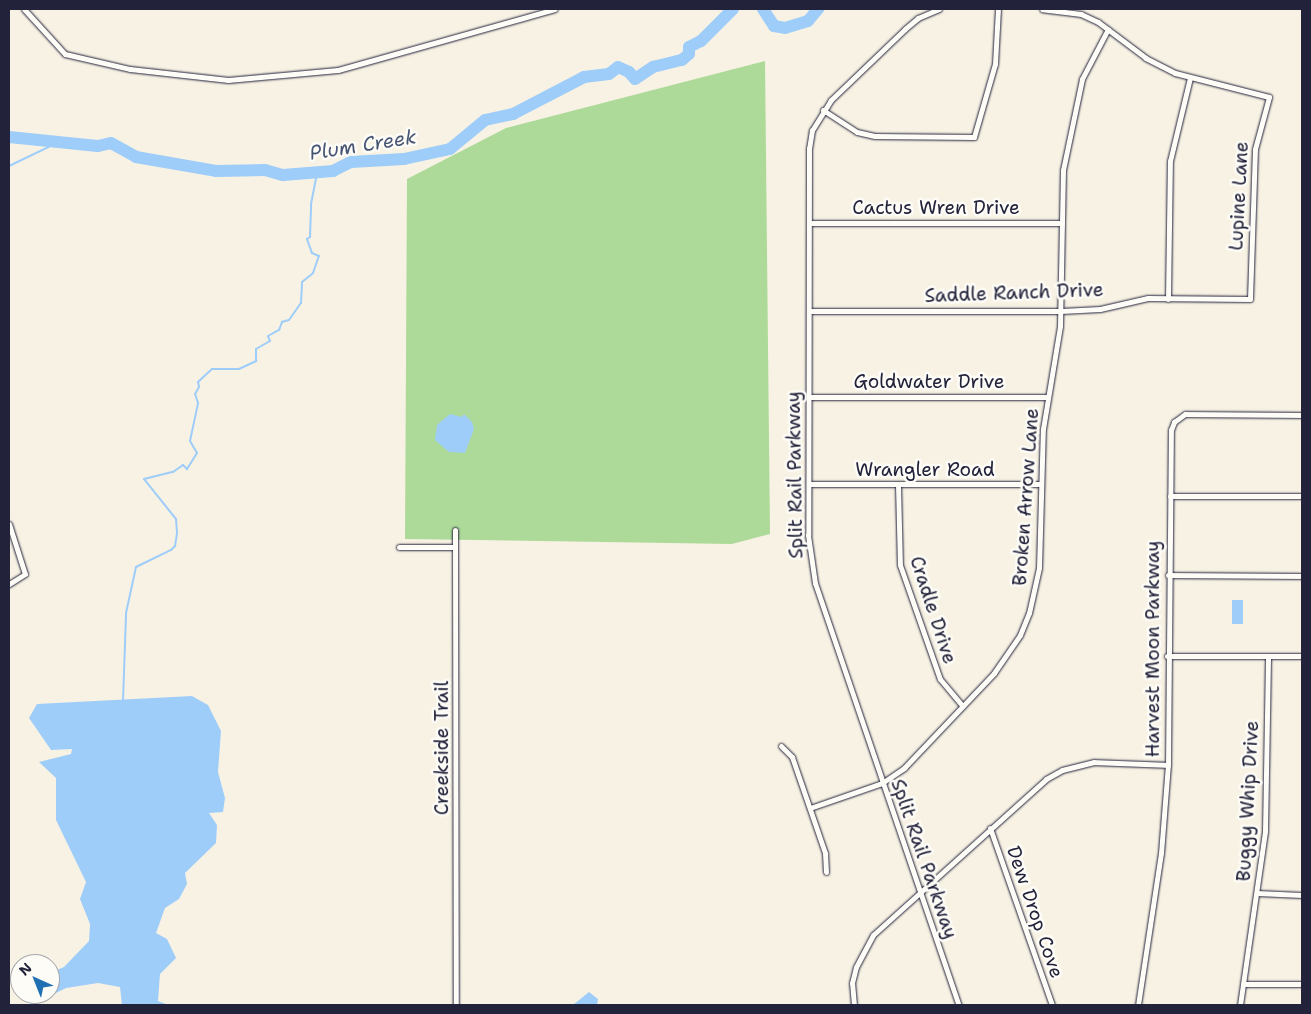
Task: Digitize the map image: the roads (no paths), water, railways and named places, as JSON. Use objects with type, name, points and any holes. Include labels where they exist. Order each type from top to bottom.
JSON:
[{"type":"street","points":[[24,9],[65,54],[130,69],[228,80],[338,70],[555,9]]},
{"type":"street","name":"Split Rail Parkway","points":[[939,9],[918,18],[905,29],[823,110],[812,130],[809,148],[810,566],[882,783],[959,1005]]},
{"type":"street","points":[[823,110],[857,132],[875,136],[974,137],[995,64],[998,9]]},
{"type":"street","points":[[1042,9],[1081,14],[1108,29],[1161,67],[1190,78],[1170,161],[1168,298]]},
{"type":"street","name":"Broken Arrow Lane","points":[[810,808],[882,783],[904,768],[1008,655],[1029,613],[1039,568],[1040,484],[1048,398],[1061,311],[1063,170],[1082,79],[1108,29]]},
{"type":"street","name":"Lupine Lane","points":[[1190,78],[1269,96],[1255,149],[1250,300]]},
{"type":"street","name":"Cactus Wren Drive","points":[[809,223],[1062,223]]},
{"type":"street","name":"Saddle Ranch Drive","points":[[809,311],[1061,311],[1100,309],[1133,300],[1168,298],[1250,300]]},
{"type":"street","name":"Goldwater Drive","points":[[809,397],[1048,398]]},
{"type":"street","name":"Harvest Moon Parkway","points":[[1138,1005],[1160,853],[1168,765],[1167,656],[1171,430],[1174,422],[1185,414],[1302,415]]},
{"type":"street","name":"Wrangler Road","points":[[810,484],[1040,484]]},
{"type":"street","name":"Cradle Drive","points":[[898,485],[900,565],[940,679],[963,706]]},
{"type":"street","points":[[1170,496],[1302,496]]},
{"type":"street","points":[[9,524],[25,574],[9,584]]},
{"type":"street","name":"Creekside Trail","points":[[455,530],[456,1005]]},
{"type":"street","points":[[399,547],[455,547]]},
{"type":"street","points":[[1168,575],[1302,576]]},
{"type":"street","points":[[1167,656],[1302,656]]},
{"type":"street","name":"Buggy Whip Drive","points":[[1240,1005],[1257,893],[1266,802],[1268,656]]},
{"type":"street","points":[[781,746],[792,757],[825,853],[826,872]]},
{"type":"street","points":[[854,1005],[852,983],[861,952],[873,935],[1046,779],[1062,770],[1094,762],[1168,765]]},
{"type":"street","name":"Dew Drop Cove","points":[[990,828],[1052,1005]]},
{"type":"street","points":[[1257,893],[1302,894]]},
{"type":"street","points":[[1243,984],[1302,984]]},
{"type":"water","points":[[450,414],[462,417],[464,414],[472,422],[474,429],[465,453],[449,452],[435,440],[437,425]]},
{"type":"water","points":[[1232,600],[1243,600],[1243,624],[1232,624]]},
{"type":"water","points":[[192,696],[208,705],[221,731],[218,772],[225,798],[223,812],[209,813],[217,825],[216,843],[185,873],[187,884],[179,899],[165,908],[156,933],[167,939],[176,958],[160,974],[158,1001],[168,1005],[122,1005],[120,987],[98,983],[66,988],[60,991],[60,969],[64,967],[89,941],[90,924],[80,899],[86,882],[56,820],[56,778],[39,762],[71,754],[72,749],[51,750],[29,718],[37,704]]},
{"type":"water","points":[[589,992],[598,999],[597,1005],[573,1005]]},
{"type":"waterway","name":"Plum Creek","points":[[9,137],[98,146],[111,143],[136,157],[216,171],[265,170],[283,175],[333,171],[351,162],[404,159],[450,149],[485,120],[513,114],[584,77],[609,74],[618,67],[629,72],[635,79],[653,67],[682,60],[689,54],[689,47],[701,41],[733,9]]},
{"type":"waterway","name":"Plum Creek","points":[[763,9],[774,26],[785,28],[808,21],[818,9]]},
{"type":"waterway","points":[[9,166],[61,141]]},
{"type":"waterway","points":[[123,701],[126,613],[136,567],[171,550],[175,546],[177,533],[176,519],[144,479],[173,472],[183,465],[187,469],[197,453],[190,441],[198,403],[195,394],[199,387],[198,382],[212,369],[239,369],[256,361],[256,349],[270,341],[268,336],[279,330],[282,322],[289,320],[301,303],[302,282],[313,273],[319,256],[312,253],[307,239],[310,237],[311,204],[317,172]]}]
